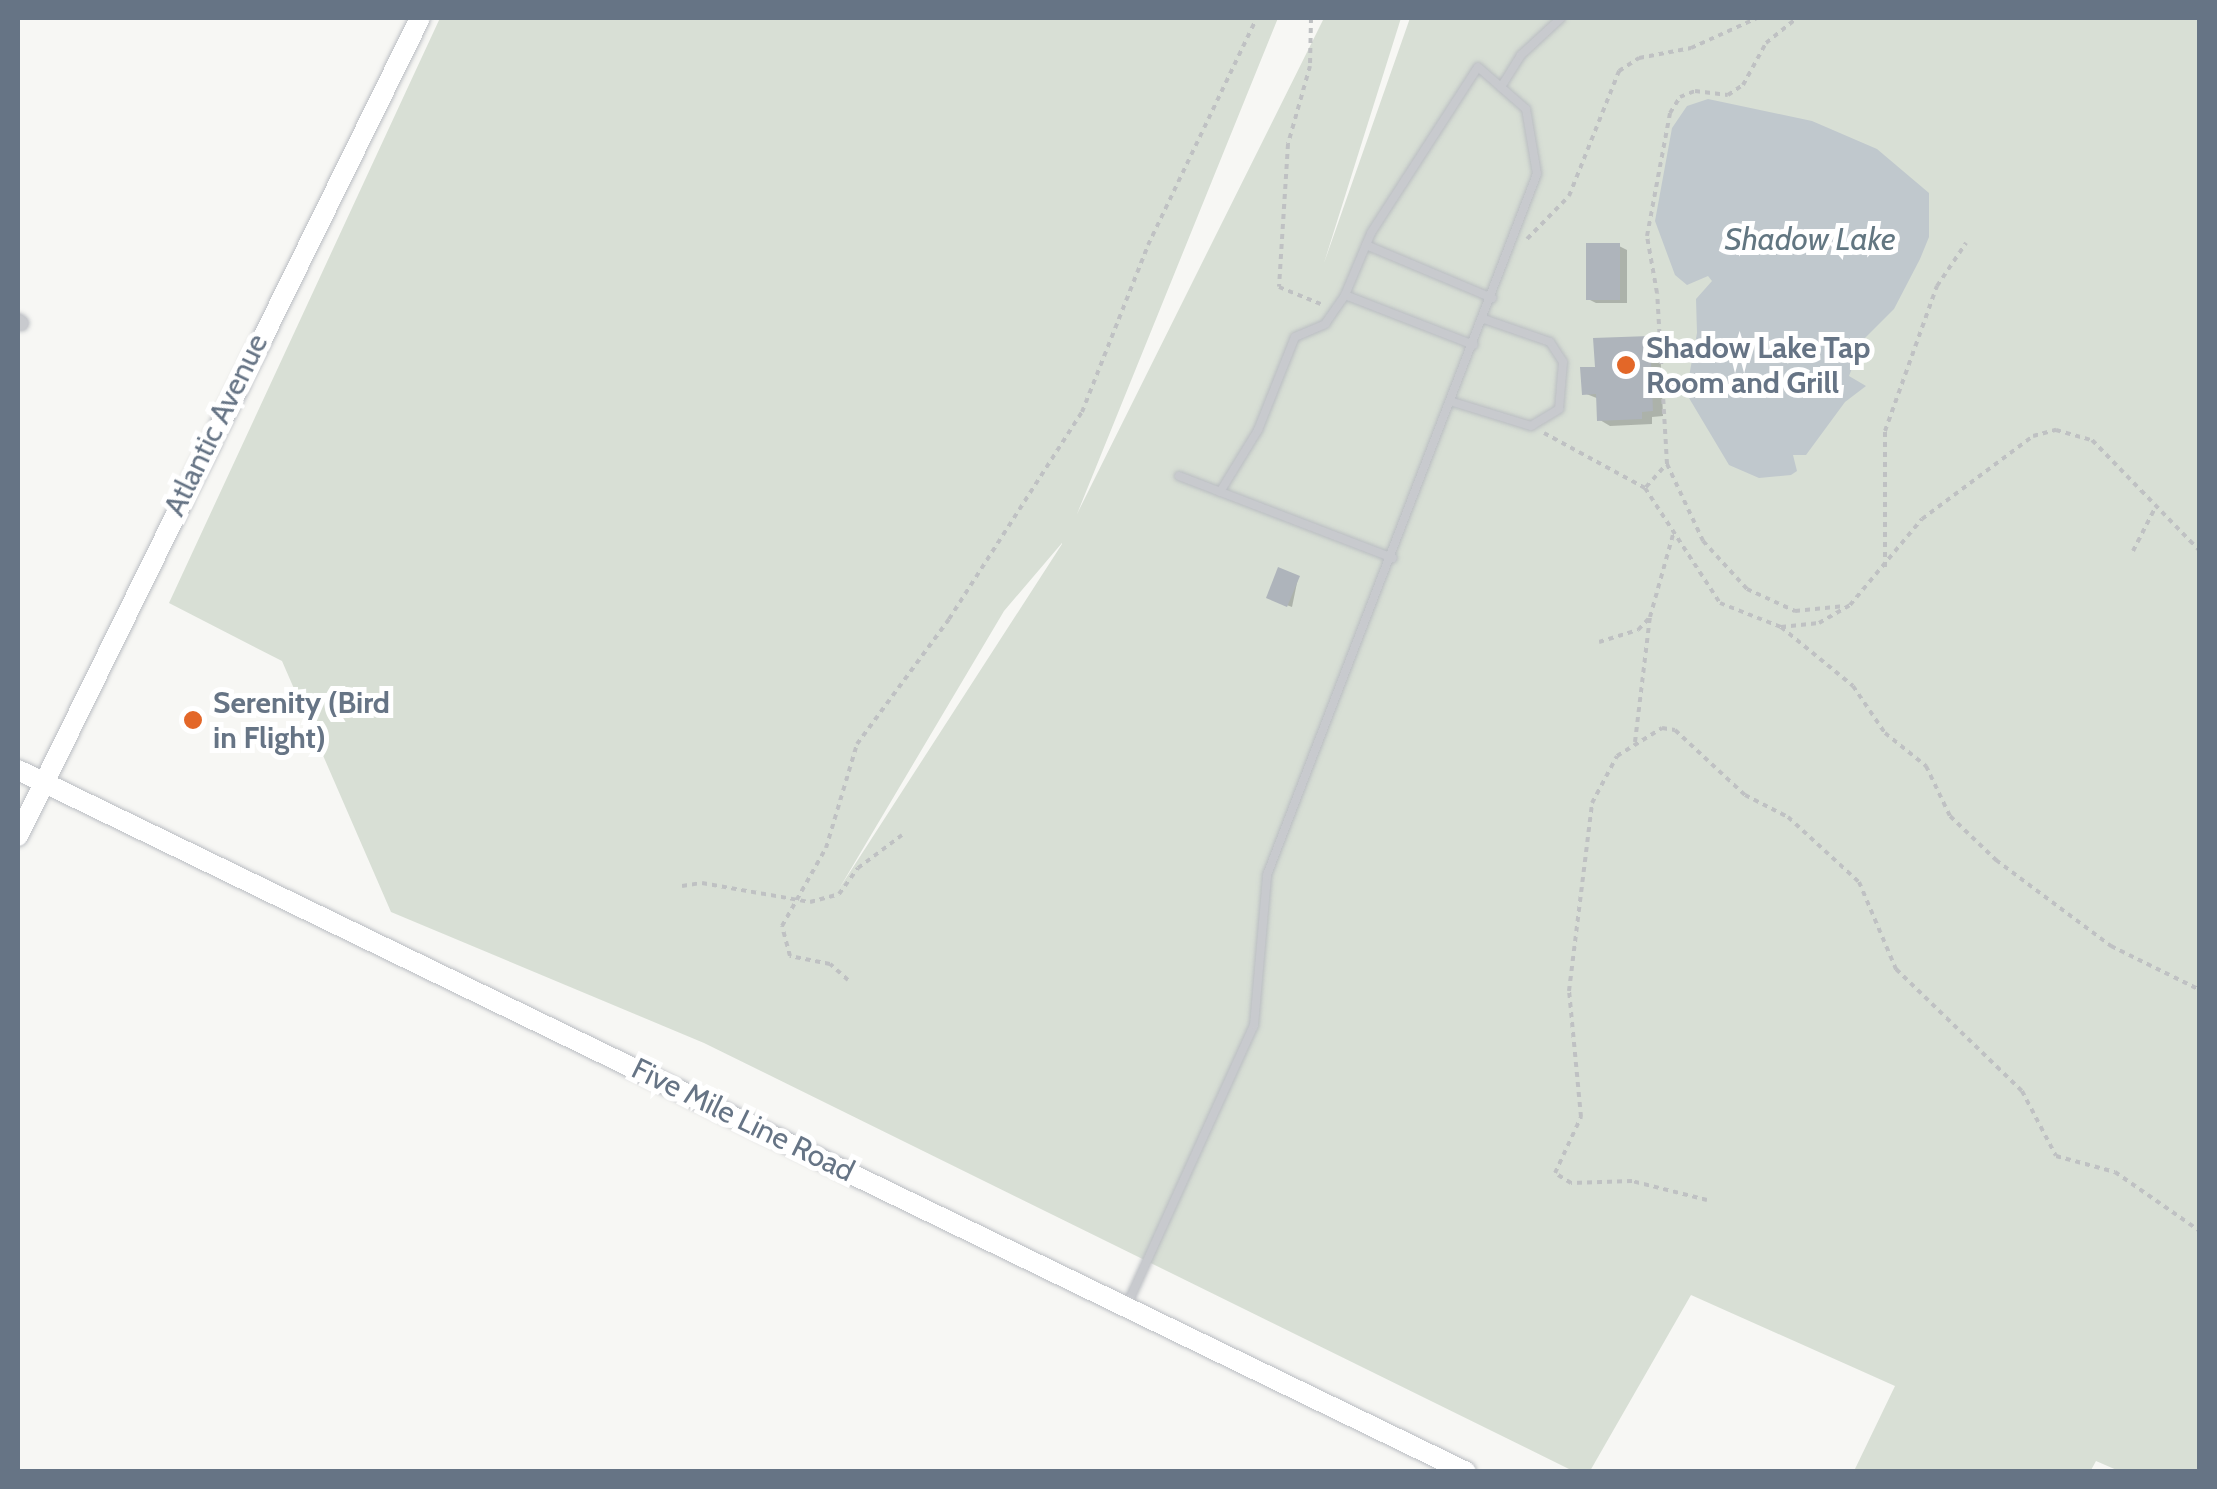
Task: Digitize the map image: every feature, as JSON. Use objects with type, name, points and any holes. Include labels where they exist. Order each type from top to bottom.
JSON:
[{"type":"main road","name":"Atlantic Avenue","points":[[18,836],[420,18]]},
{"type":"main road","name":"Five Mile Line Road","points":[[18,770],[1466,1472]]},
{"type":"lane","points":[[1501,87],[1521,55],[1561,18]]},
{"type":"lane","points":[[1127,1305],[1254,1025],[1267,875],[1393,558],[1536,174],[1526,109],[1478,67],[1366,245],[1346,294],[1324,324],[1295,336],[1258,430],[1220,492]]},
{"type":"lane","points":[[1366,245],[1492,298]]},
{"type":"lane","points":[[1346,294],[1474,346]]},
{"type":"lane","points":[[1452,402],[1531,426],[1559,409],[1563,362],[1538,335],[1484,319]]},
{"type":"lane","points":[[1178,476],[1393,558]]},
{"type":"path","points":[[848,980],[830,964],[790,956],[782,946],[782,926],[826,848],[857,744],[948,619],[1082,412],[1148,244],[1257,18]]},
{"type":"path","points":[[1311,18],[1310,66],[1288,144],[1279,287],[1334,310]]},
{"type":"path","points":[[1508,254],[1569,196],[1618,71],[1639,58],[1691,48],[1757,18]]},
{"type":"path","points":[[1798,18],[1766,43],[1743,84],[1728,95],[1695,91],[1680,97],[1670,113],[1647,236],[1657,293],[1667,464],[1702,541],[1747,590],[1795,611],[1850,605]]},
{"type":"path","points":[[1885,567],[1886,431],[1938,286],[1966,244]]},
{"type":"path","points":[[1531,426],[1645,488],[1720,603],[1781,627],[1853,686],[1885,733],[1926,766],[1950,816],[1996,860],[2111,946],[2200,990]]},
{"type":"path","points":[[1781,627],[1819,623],[1850,605],[1922,518],[2034,436],[2056,430],[2092,440],[2200,551]]},
{"type":"path","points":[[1645,488],[1667,464]]},
{"type":"path","points":[[2133,550],[2155,508]]},
{"type":"path","points":[[1635,743],[1650,616],[1674,531]]},
{"type":"path","points":[[1599,642],[1638,630],[1650,616]]},
{"type":"path","points":[[1707,1200],[1632,1181],[1571,1183],[1555,1173],[1580,1117],[1569,991],[1592,803],[1617,756],[1662,728],[1675,730],[1730,784],[1788,817],[1859,882],[1896,970],[2022,1091],[2056,1156],[2115,1172],[2200,1231]]},
{"type":"path","points":[[682,886],[702,884],[799,900],[839,894],[858,868],[902,835]]},
{"type":"shaded area","points":[[440,18],[1278,18],[1077,514],[1324,18],[1401,18],[1324,263],[1410,18],[2199,18],[2199,1471],[2119,1471],[2096,1461],[2090,1472],[1854,1471],[1895,1386],[1691,1295],[1590,1471],[1573,1471],[704,1043],[391,912],[282,661],[169,603]],"holes":[[[1062,543],[839,889],[1004,611]]]},
{"type":"water","name":"Shadow Lake","points":[[1708,99],[1812,121],[1877,149],[1929,193],[1929,237],[1920,259],[1894,309],[1863,340],[1849,376],[1866,386],[1845,402],[1806,455],[1793,455],[1797,471],[1791,475],[1759,478],[1729,465],[1686,393],[1697,333],[1696,299],[1712,281],[1708,276],[1687,285],[1675,275],[1655,221],[1672,128],[1687,106]]},
{"type":"building","points":[[1586,243],[1620,243],[1620,300],[1586,300]]},
{"type":"building","points":[[1650,336],[1653,411],[1642,412],[1642,419],[1597,421],[1596,394],[1582,395],[1580,367],[1595,367],[1593,338]]},
{"type":"building","points":[[1278,567],[1300,576],[1287,607],[1266,598]]},
{"type":"place","name":"Shadow Lake Tap Room and Grill","points":[[1626,365]]},
{"type":"place","name":"Serenity (Bird in Flight)","points":[[193,720]]}]
